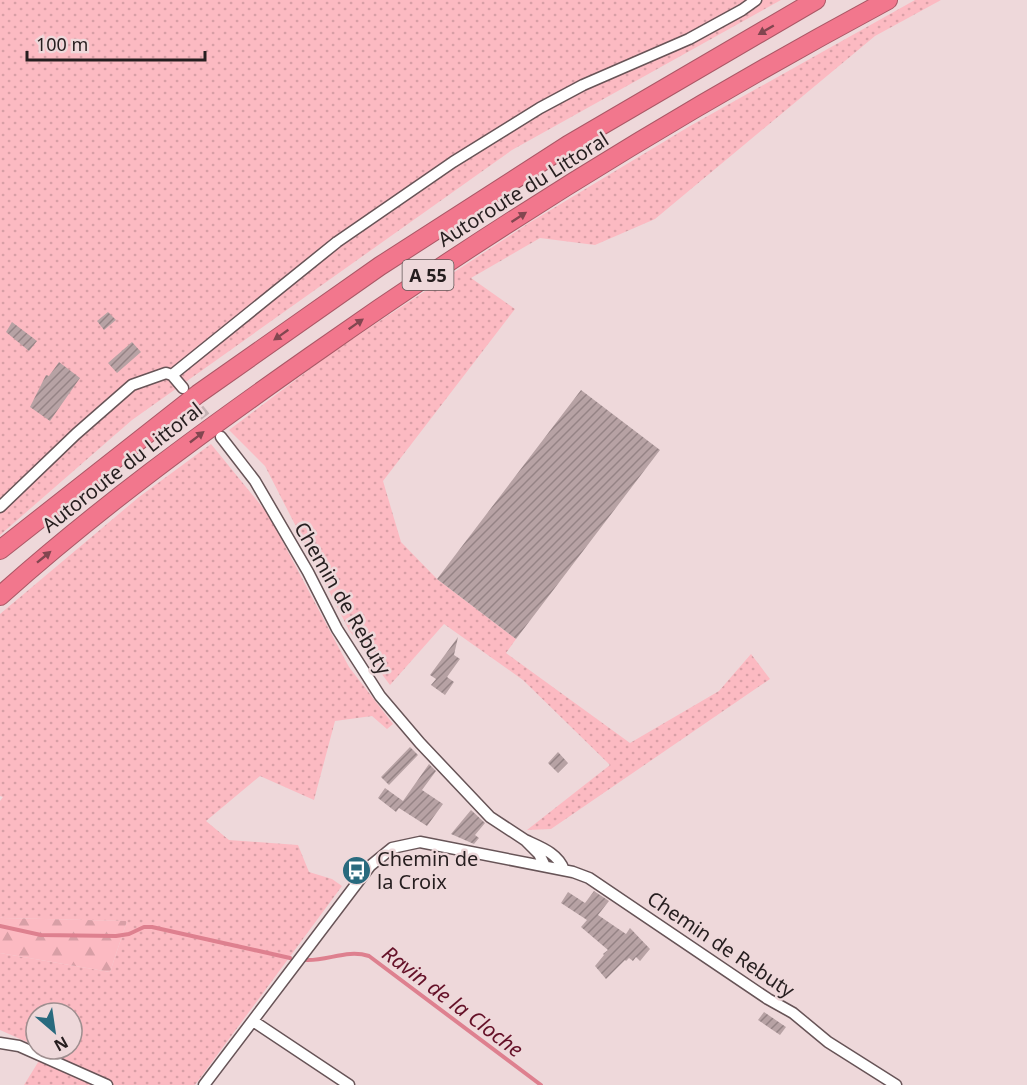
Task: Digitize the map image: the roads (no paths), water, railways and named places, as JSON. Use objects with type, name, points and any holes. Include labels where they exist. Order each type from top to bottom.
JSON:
[{"type":"highway","name":"Autoroute du Littoral","points":[[0,550],[198,394],[380,266],[568,146],[816,0]]},
{"type":"highway","name":"Autoroute du Littoral","points":[[0,596],[39,561],[215,423],[397,295],[597,167],[716,96],[888,0]]},
{"type":"street","points":[[172,375],[337,242],[453,162],[540,108],[583,85],[689,39],[756,0]]},
{"type":"street","points":[[0,507],[76,434],[132,385],[166,373],[172,375],[183,388]]},
{"type":"street","name":"Chemin de Rebuty","points":[[221,437],[255,481],[308,572],[337,629],[380,696],[420,743],[490,817],[525,840],[551,853],[561,862],[564,870],[589,878],[768,999],[793,1013],[828,1042],[896,1085]]},
{"type":"street","name":"Chemin de Rebuty","points":[[525,840],[539,854],[545,867]]},
{"type":"street","points":[[204,1085],[370,866],[392,848],[413,842],[428,842],[564,870]]},
{"type":"street","points":[[253,1021],[349,1085]]},
{"type":"street","points":[[0,1042],[19,1046],[107,1085]]},
{"type":"waterway","name":"Ravin de la Cloche","points":[[0,926],[41,935],[116,936],[129,934],[144,927],[152,927],[290,958]]},
{"type":"waterway","name":"Ravin de la Cloche","points":[[306,960],[345,954],[369,956],[541,1085]]},
{"type":"tunnel","points":[[190,397],[215,429]]},
{"type":"place","name":"Chemin de la Croix","points":[[356,870]]}]
